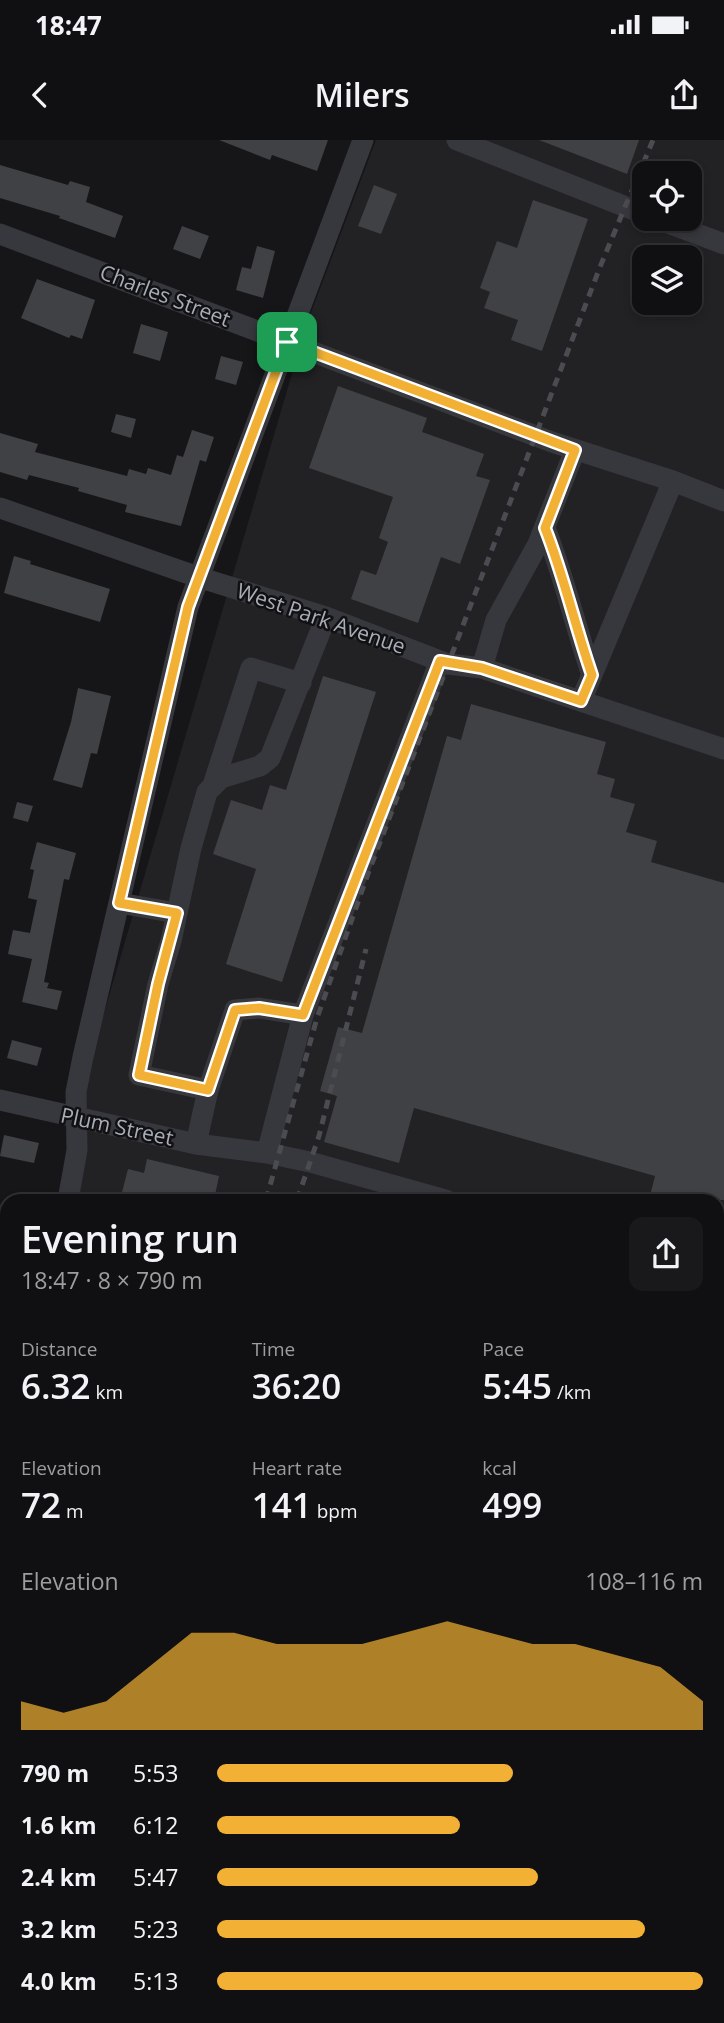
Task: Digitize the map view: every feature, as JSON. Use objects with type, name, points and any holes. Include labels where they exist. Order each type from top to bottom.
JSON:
[{"type":"street","points":[[69,1194],[77,1150],[78,1080],[188,607],[363,140]]},
{"type":"street","points":[[457,140],[632,209]]},
{"type":"street","points":[[689,231],[724,244]]},
{"type":"street","name":"Charles Street","points":[[0,234],[575,450],[673,481],[724,501]]},
{"type":"street","points":[[482,668],[496,620],[545,528],[575,450]]},
{"type":"street","points":[[581,701],[673,481]]},
{"type":"street","name":"West Park Avenue","points":[[0,508],[198,578],[326,617],[440,661],[482,668],[724,750]]},
{"type":"street","points":[[545,528],[562,572],[574,622],[592,675]]},
{"type":"street","points":[[214,782],[260,766],[270,758],[326,617]]},
{"type":"street","points":[[267,1153],[303,1015],[440,661]]},
{"type":"street","points":[[208,1090],[139,1075],[158,984],[191,848],[251,668],[301,683]]},
{"type":"street","points":[[119,903],[177,913]]},
{"type":"street","points":[[197,1144],[208,1090],[235,1010],[259,1008],[303,1015]]},
{"type":"street","name":"Plum Street","points":[[0,1100],[197,1144],[267,1153],[423,1194]]},
{"type":"shaded area","points":[[376,140],[724,140],[724,1194],[60,1194],[87,1071],[306,326]]},
{"type":"building","points":[[219,140],[328,140],[317,171],[272,155],[270,160]]},
{"type":"building","points":[[539,140],[639,140],[627,174]]},
{"type":"building","points":[[0,165],[68,185],[70,181],[90,187],[86,202],[123,216],[115,238],[59,218],[60,216],[0,198]]},
{"type":"building","points":[[374,185],[397,194],[381,234],[358,226]]},
{"type":"building","points":[[533,200],[588,219],[542,351],[511,340],[518,320],[484,308],[490,292],[480,288],[497,241],[517,248]]},
{"type":"building","points":[[182,226],[209,236],[200,259],[173,249]]},
{"type":"building","points":[[257,246],[275,251],[263,298],[236,290],[242,267],[251,269]]},
{"type":"building","points":[[37,279],[95,300],[82,339],[71,335],[69,338],[21,318]]},
{"type":"building","points":[[141,324],[168,332],[160,361],[133,353]]},
{"type":"building","points":[[221,356],[243,362],[236,385],[215,379]]},
{"type":"building","points":[[338,386],[427,418],[422,432],[484,454],[476,476],[490,480],[460,564],[441,557],[418,623],[351,599],[361,570],[376,575],[388,542],[379,538],[393,497],[309,468]]},
{"type":"building","points":[[116,414],[136,419],[131,438],[111,432]]},
{"type":"building","points":[[192,430],[214,437],[206,462],[200,460],[181,526],[125,512],[127,505],[78,491],[79,488],[29,475],[27,480],[0,472],[0,433],[38,444],[35,452],[127,476],[129,469],[146,474],[148,468],[171,475],[177,455],[183,457]]},
{"type":"building","points":[[14,556],[31,561],[30,564],[110,589],[100,622],[4,593]]},
{"type":"building","points":[[323,676],[376,692],[282,982],[226,964],[256,869],[213,854],[231,800],[262,810],[270,785],[286,790]]},
{"type":"building","points":[[78,688],[111,696],[97,754],[91,753],[82,788],[53,780],[71,722]]},
{"type":"building","points":[[471,704],[606,742],[597,774],[615,779],[610,797],[635,804],[626,832],[657,841],[651,862],[724,883],[724,1194],[650,1194],[655,1176],[414,1108],[399,1163],[324,1142],[337,1096],[320,1091],[338,1027],[362,1033],[447,736],[461,740]]},
{"type":"building","points":[[17,802],[33,806],[28,822],[13,818]]},
{"type":"building","points":[[37,842],[76,853],[69,880],[64,879],[44,982],[49,983],[47,988],[62,991],[57,1010],[22,1002],[32,959],[8,954],[13,930],[30,933],[37,900],[28,898],[34,870],[30,869]]},
{"type":"building","points":[[12,1040],[42,1048],[37,1066],[7,1058]]},
{"type":"building","points":[[4,1135],[39,1143],[34,1163],[0,1156]]},
{"type":"building","points":[[147,1159],[219,1176],[215,1194],[122,1194],[128,1169],[144,1173]]},
{"type":"railway","points":[[268,1194],[317,1018],[369,871],[600,267],[653,140]]},
{"type":"railway","points":[[299,1194],[319,1136],[366,949]]},
{"type":"route","points":[[287,342],[575,450],[545,528],[562,572],[574,622],[592,675],[581,701],[482,668],[440,661],[303,1015],[259,1008],[235,1010],[208,1090],[139,1075],[158,984],[172,941],[177,913],[119,903],[188,607],[287,342]]}]
